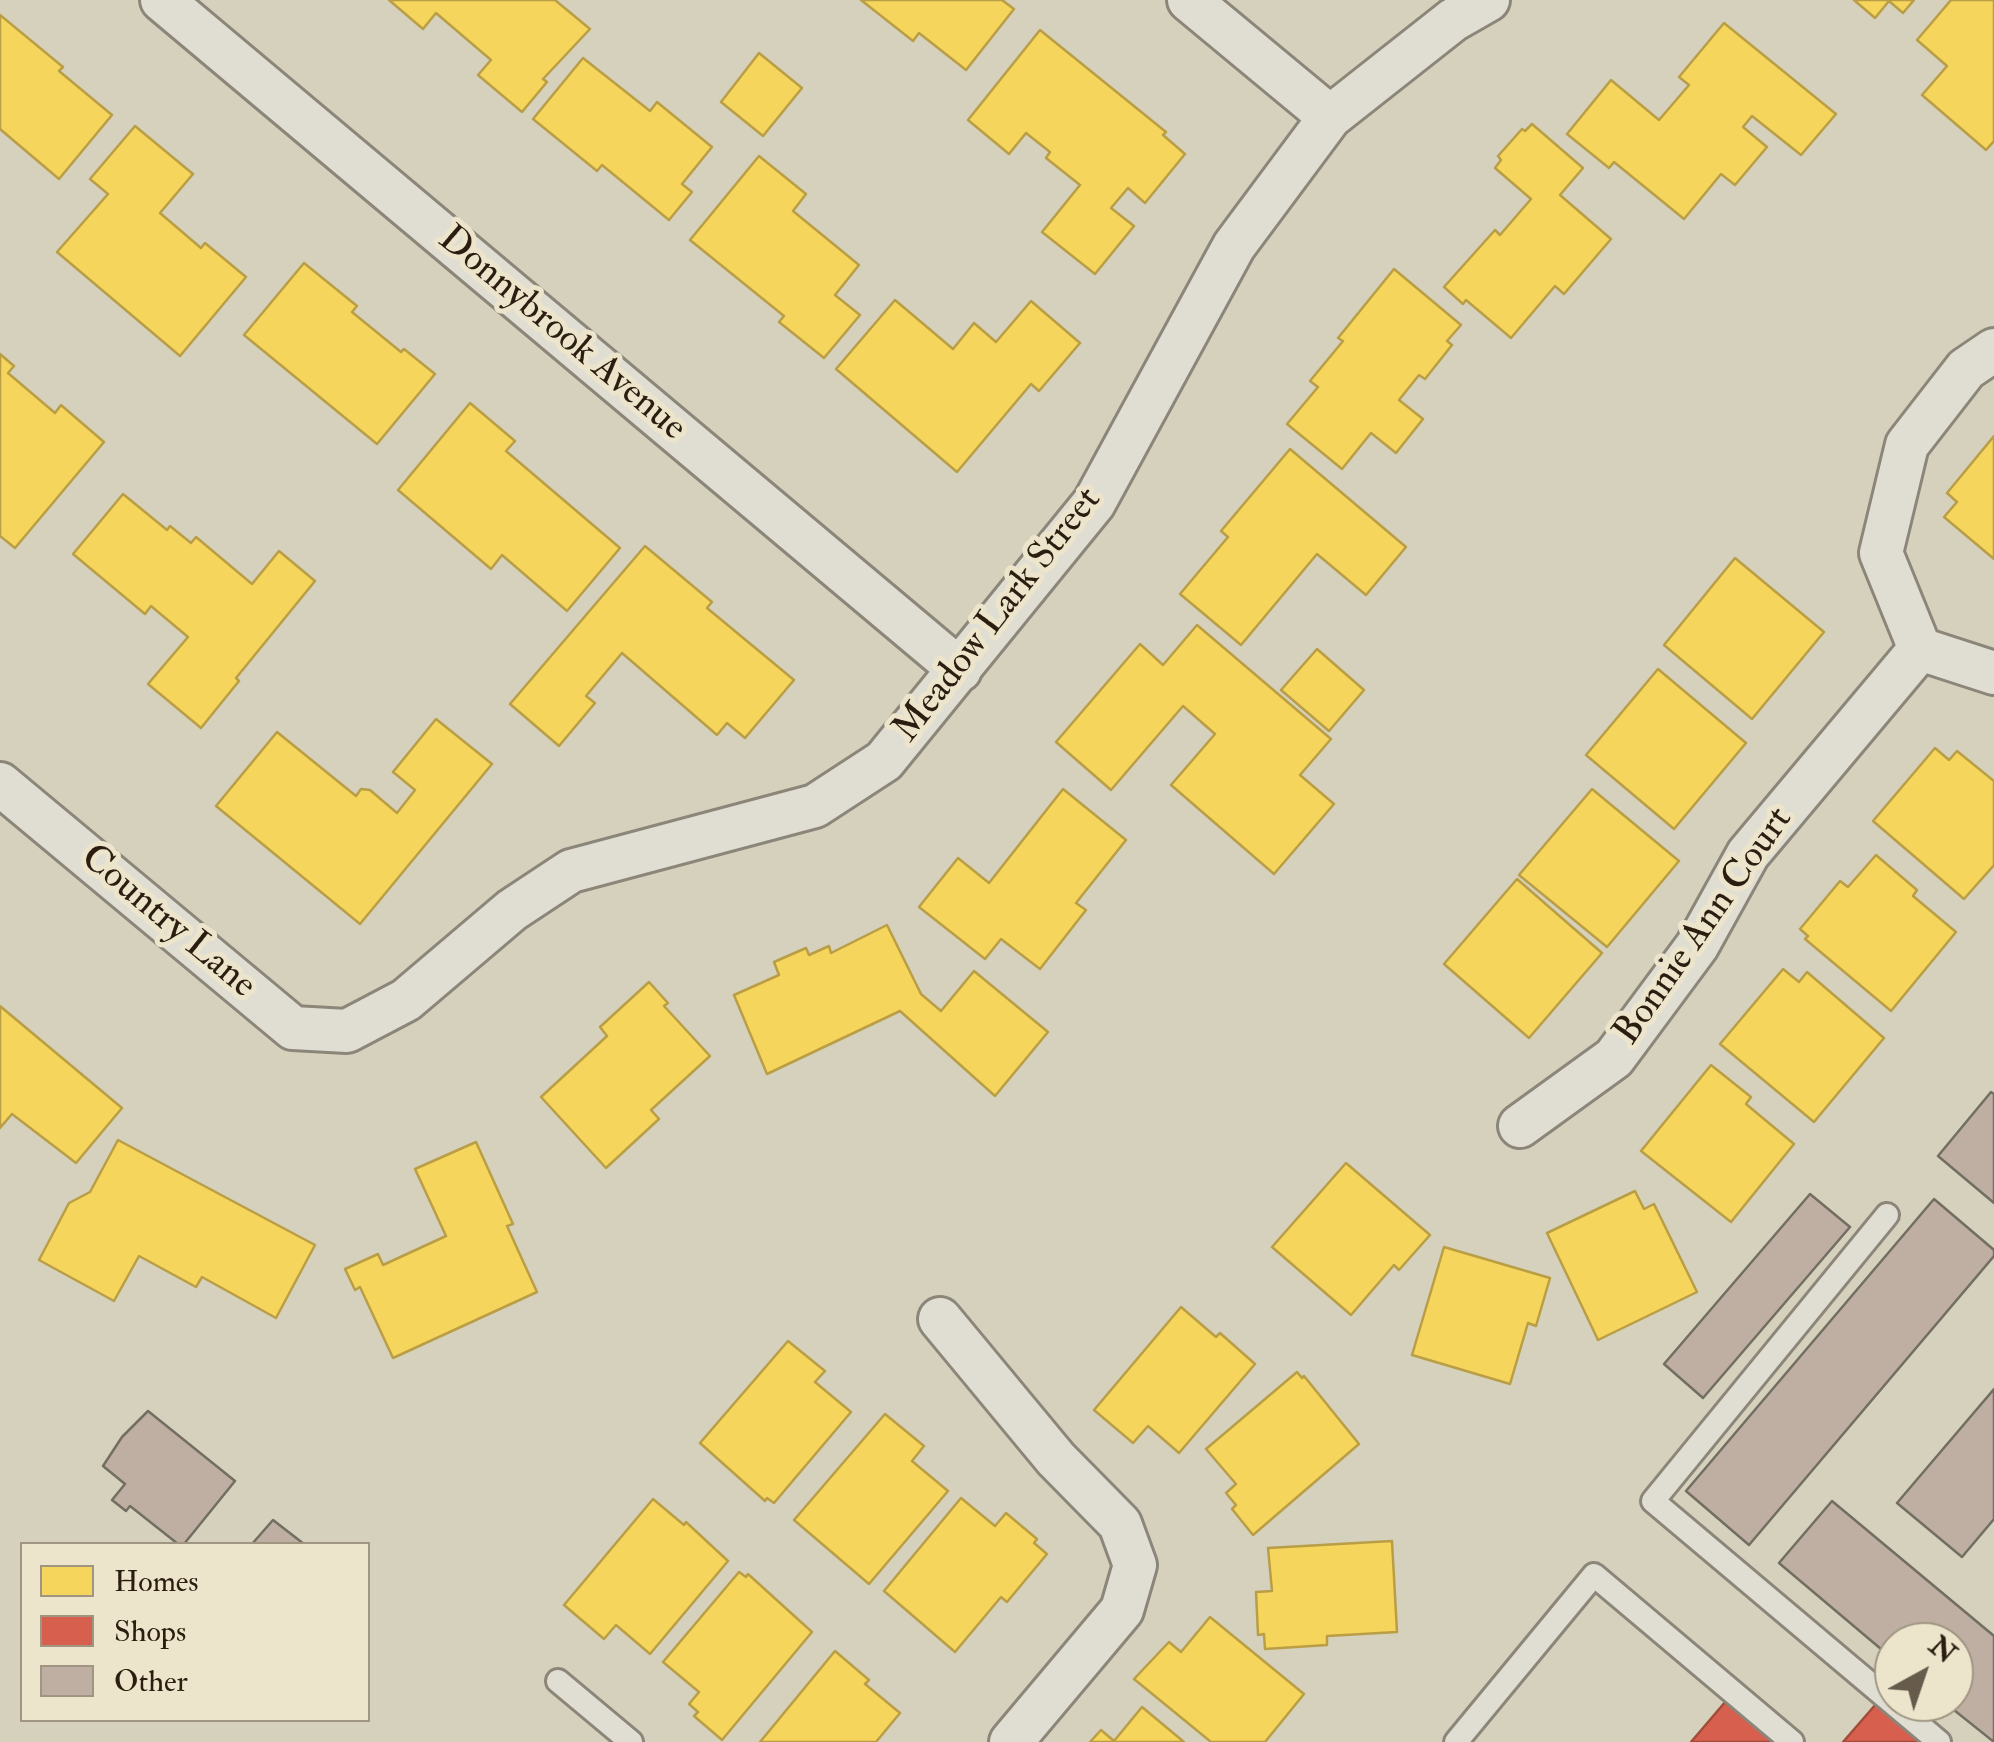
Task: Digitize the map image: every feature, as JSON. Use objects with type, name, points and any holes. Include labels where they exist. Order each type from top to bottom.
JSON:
[{"type":"street","name":"Donnybrook Avenue","points":[[162,0],[960,670]]},
{"type":"street","points":[[1188,0],[1330,117]]},
{"type":"street","name":"Meadow Lark Street","points":[[347,1031],[406,1000],[512,910],[570,872],[816,806],[884,761],[1094,503],[1234,246],[1330,117],[1453,20],[1488,0]]},
{"type":"street","points":[[1994,350],[1966,369],[1908,445],[1880,552],[1920,649],[1994,673]]},
{"type":"street","name":"Bonnie Ann Court","points":[[1520,1126],[1614,1058],[1697,946],[1748,854],[1920,649]]},
{"type":"street","name":"Country Lane","points":[[0,784],[293,1028],[347,1031]]},
{"type":"street","points":[[940,1319],[1056,1459],[1120,1524],[1135,1566],[1122,1610],[1010,1742]]},
{"type":"lane","points":[[1887,1215],[1654,1502],[1940,1742]]},
{"type":"lane","points":[[1456,1742],[1594,1574],[1792,1742]]},
{"type":"lane","points":[[558,1681],[631,1742]]},
{"type":"building: Homes","points":[[389,0],[555,0],[590,29],[543,79],[547,82],[522,112],[478,75],[491,60],[436,13],[423,29]]},
{"type":"building: Homes","points":[[861,0],[1002,0],[1014,9],[966,70],[919,33],[913,41]]},
{"type":"building: Homes","points":[[1854,0],[1914,0],[1903,13],[1889,1],[1875,18]]},
{"type":"building: Homes","points":[[1951,0],[1994,0],[1994,141],[1986,150],[1922,95],[1947,66],[1917,40]]},
{"type":"building: Homes","points":[[0,15],[63,67],[59,71],[112,115],[59,179],[0,129]]},
{"type":"building: Homes","points":[[1724,23],[1836,114],[1801,155],[1752,116],[1743,127],[1767,147],[1735,185],[1721,174],[1684,219],[1614,162],[1609,168],[1567,134],[1611,80],[1659,120],[1689,85],[1679,77]]},
{"type":"building: Homes","points":[[1040,30],[1166,132],[1163,135],[1185,154],[1145,203],[1128,188],[1111,208],[1134,226],[1095,274],[1042,232],[1080,185],[1046,158],[1050,152],[1026,133],[1009,154],[968,120]]},
{"type":"building: Homes","points":[[759,53],[802,88],[763,136],[721,102]]},
{"type":"building: Homes","points":[[583,58],[650,111],[657,102],[712,147],[682,184],[692,192],[669,220],[602,165],[597,171],[533,119]]},
{"type":"building: Homes","points":[[1532,124],[1583,168],[1560,195],[1611,239],[1564,294],[1555,286],[1511,338],[1444,287],[1495,230],[1500,235],[1531,199],[1495,168],[1501,160],[1498,156],[1522,129],[1525,131]]},
{"type":"building: Homes","points":[[135,126],[193,174],[160,213],[201,248],[205,243],[246,277],[180,356],[57,252],[108,194],[90,179]]},
{"type":"building: Homes","points":[[759,156],[806,194],[793,211],[859,265],[835,295],[860,315],[824,358],[779,322],[784,316],[690,240]]},
{"type":"building: Homes","points":[[304,263],[357,306],[352,312],[435,374],[377,444],[244,335]]},
{"type":"building: Homes","points":[[1394,269],[1461,325],[1447,341],[1452,345],[1425,379],[1419,375],[1399,400],[1423,419],[1396,453],[1371,433],[1342,469],[1287,424],[1318,387],[1310,381],[1343,341],[1338,338]]},
{"type":"building: Homes","points":[[895,300],[953,349],[974,323],[996,342],[1031,301],[1080,343],[1039,391],[1031,384],[957,472],[836,369]]},
{"type":"building: Homes","points":[[0,354],[14,366],[8,373],[55,413],[61,405],[104,442],[15,548],[0,536]]},
{"type":"building: Homes","points":[[470,403],[515,441],[506,451],[620,548],[567,611],[502,555],[491,569],[398,490]]},
{"type":"building: Homes","points":[[1994,436],[1994,559],[1944,517],[1957,502],[1947,493]]},
{"type":"building: Homes","points":[[1290,449],[1406,547],[1366,595],[1317,554],[1241,645],[1180,594],[1228,537],[1221,531]]},
{"type":"building: Homes","points":[[123,494],[167,530],[170,526],[191,543],[196,537],[252,584],[279,551],[315,581],[201,728],[148,684],[188,637],[151,606],[145,614],[73,554]]},
{"type":"building: Homes","points":[[645,546],[712,602],[707,608],[794,680],[745,738],[727,723],[717,735],[622,653],[586,696],[595,703],[559,746],[510,704]]},
{"type":"building: Homes","points":[[1735,558],[1824,632],[1752,719],[1664,645]]},
{"type":"building: Homes","points":[[1197,625],[1331,739],[1300,775],[1334,804],[1274,874],[1171,785],[1215,734],[1183,706],[1111,790],[1056,742],[1140,644],[1163,665]]},
{"type":"building: Homes","points":[[1317,649],[1364,690],[1329,731],[1281,690]]},
{"type":"building: Homes","points":[[1658,669],[1746,743],[1674,829],[1586,755]]},
{"type":"building: Homes","points":[[436,719],[492,764],[360,924],[216,806],[277,732],[356,796],[361,789],[370,790],[397,813],[415,790],[393,772]]},
{"type":"building: Homes","points":[[1935,748],[1949,760],[1957,751],[1994,781],[1994,865],[1964,899],[1873,821]]},
{"type":"building: Homes","points":[[1063,789],[1126,840],[1076,903],[1086,910],[1040,969],[1001,939],[985,959],[919,907],[958,858],[989,883]]},
{"type":"building: Homes","points":[[1592,789],[1679,861],[1607,947],[1519,875]]},
{"type":"building: Homes","points":[[1876,855],[1917,890],[1913,896],[1956,932],[1891,1011],[1805,939],[1808,936],[1800,929],[1840,881],[1848,887]]},
{"type":"building: Homes","points":[[1517,879],[1602,953],[1529,1038],[1444,964]]},
{"type":"building: Homes","points":[[887,925],[921,994],[941,1011],[974,971],[1048,1032],[995,1096],[900,1011],[767,1074],[734,995],[779,975],[774,962],[806,948],[809,955],[829,946],[831,953]]},
{"type":"building: Homes","points":[[1783,969],[1799,982],[1807,972],[1884,1038],[1814,1122],[1720,1044]]},
{"type":"building: Homes","points":[[649,982],[668,1003],[664,1006],[710,1056],[651,1110],[659,1119],[606,1168],[541,1097],[607,1036],[600,1027]]},
{"type":"building: Homes","points":[[0,1006],[122,1108],[76,1163],[12,1114],[0,1128]]},
{"type":"building: Homes","points":[[1711,1065],[1751,1097],[1746,1104],[1794,1144],[1731,1222],[1641,1151]]},
{"type":"building: Homes","points":[[118,1140],[315,1245],[276,1318],[202,1277],[196,1287],[139,1256],[114,1301],[39,1260],[69,1203],[90,1192]]},
{"type":"building: Homes","points":[[476,1142],[513,1224],[507,1226],[537,1292],[393,1358],[360,1287],[355,1290],[345,1269],[378,1254],[383,1265],[446,1236],[415,1169]]},
{"type":"building: Homes","points":[[1346,1163],[1430,1235],[1399,1270],[1394,1265],[1351,1315],[1272,1247]]},
{"type":"building: Homes","points":[[1635,1191],[1644,1209],[1654,1204],[1697,1292],[1598,1340],[1547,1233]]},
{"type":"building: Homes","points":[[1444,1247],[1550,1278],[1536,1326],[1528,1323],[1510,1384],[1412,1355]]},
{"type":"building: Homes","points":[[1181,1307],[1216,1337],[1220,1333],[1255,1364],[1179,1453],[1148,1426],[1133,1443],[1094,1410]]},
{"type":"building: Homes","points":[[788,1341],[825,1371],[815,1382],[851,1412],[774,1503],[767,1498],[765,1501],[700,1443]]},
{"type":"building: Homes","points":[[1297,1372],[1359,1444],[1253,1535],[1232,1509],[1236,1505],[1226,1493],[1236,1484],[1206,1449]]},
{"type":"building: Homes","points":[[885,1414],[924,1446],[912,1461],[948,1491],[869,1584],[794,1520]]},
{"type":"building: Homes","points":[[961,1498],[995,1526],[1006,1513],[1037,1539],[1034,1543],[1047,1554],[1007,1602],[1001,1597],[955,1652],[884,1591]]},
{"type":"building: Homes","points":[[653,1499],[684,1525],[686,1522],[728,1561],[650,1654],[616,1625],[604,1639],[564,1605]]},
{"type":"building: Homes","points":[[1392,1541],[1397,1632],[1327,1636],[1327,1645],[1265,1649],[1264,1634],[1258,1635],[1256,1592],[1272,1591],[1268,1548]]},
{"type":"building: Homes","points":[[739,1572],[746,1577],[748,1574],[812,1632],[722,1740],[694,1716],[698,1712],[689,1704],[699,1692],[663,1662]]},
{"type":"building: Homes","points":[[1210,1617],[1304,1694],[1265,1742],[1211,1742],[1134,1679],[1169,1642],[1181,1652]]},
{"type":"building: Homes","points":[[835,1651],[869,1680],[865,1684],[900,1713],[876,1742],[760,1742]]},
{"type":"building: Homes","points":[[1142,1707],[1184,1742],[1090,1742],[1101,1730],[1114,1741]]},
{"type":"building: Shops","points":[[1726,1701],[1773,1742],[1691,1742]]},
{"type":"building: Shops","points":[[1874,1706],[1874,1722],[1897,1722],[1921,1742],[1843,1742]]},
{"type":"building: Other","points":[[1991,1092],[1994,1094],[1994,1203],[1938,1156]]},
{"type":"building: Other","points":[[1810,1194],[1850,1227],[1703,1398],[1664,1364]]},
{"type":"building: Other","points":[[1934,1199],[1994,1250],[1994,1256],[1749,1545],[1686,1491]]},
{"type":"building: Other","points":[[1994,1389],[1994,1519],[1962,1557],[1897,1503]]},
{"type":"building: Other","points":[[148,1411],[235,1481],[186,1542],[175,1542],[130,1506],[126,1511],[112,1500],[125,1484],[103,1466],[122,1437]]},
{"type":"building: Other","points":[[1832,1501],[1994,1636],[1994,1742],[1969,1722],[1974,1722],[1974,1622],[1874,1622],[1874,1643],[1779,1563]]},
{"type":"building: Other","points":[[273,1520],[301,1542],[254,1542]]}]
